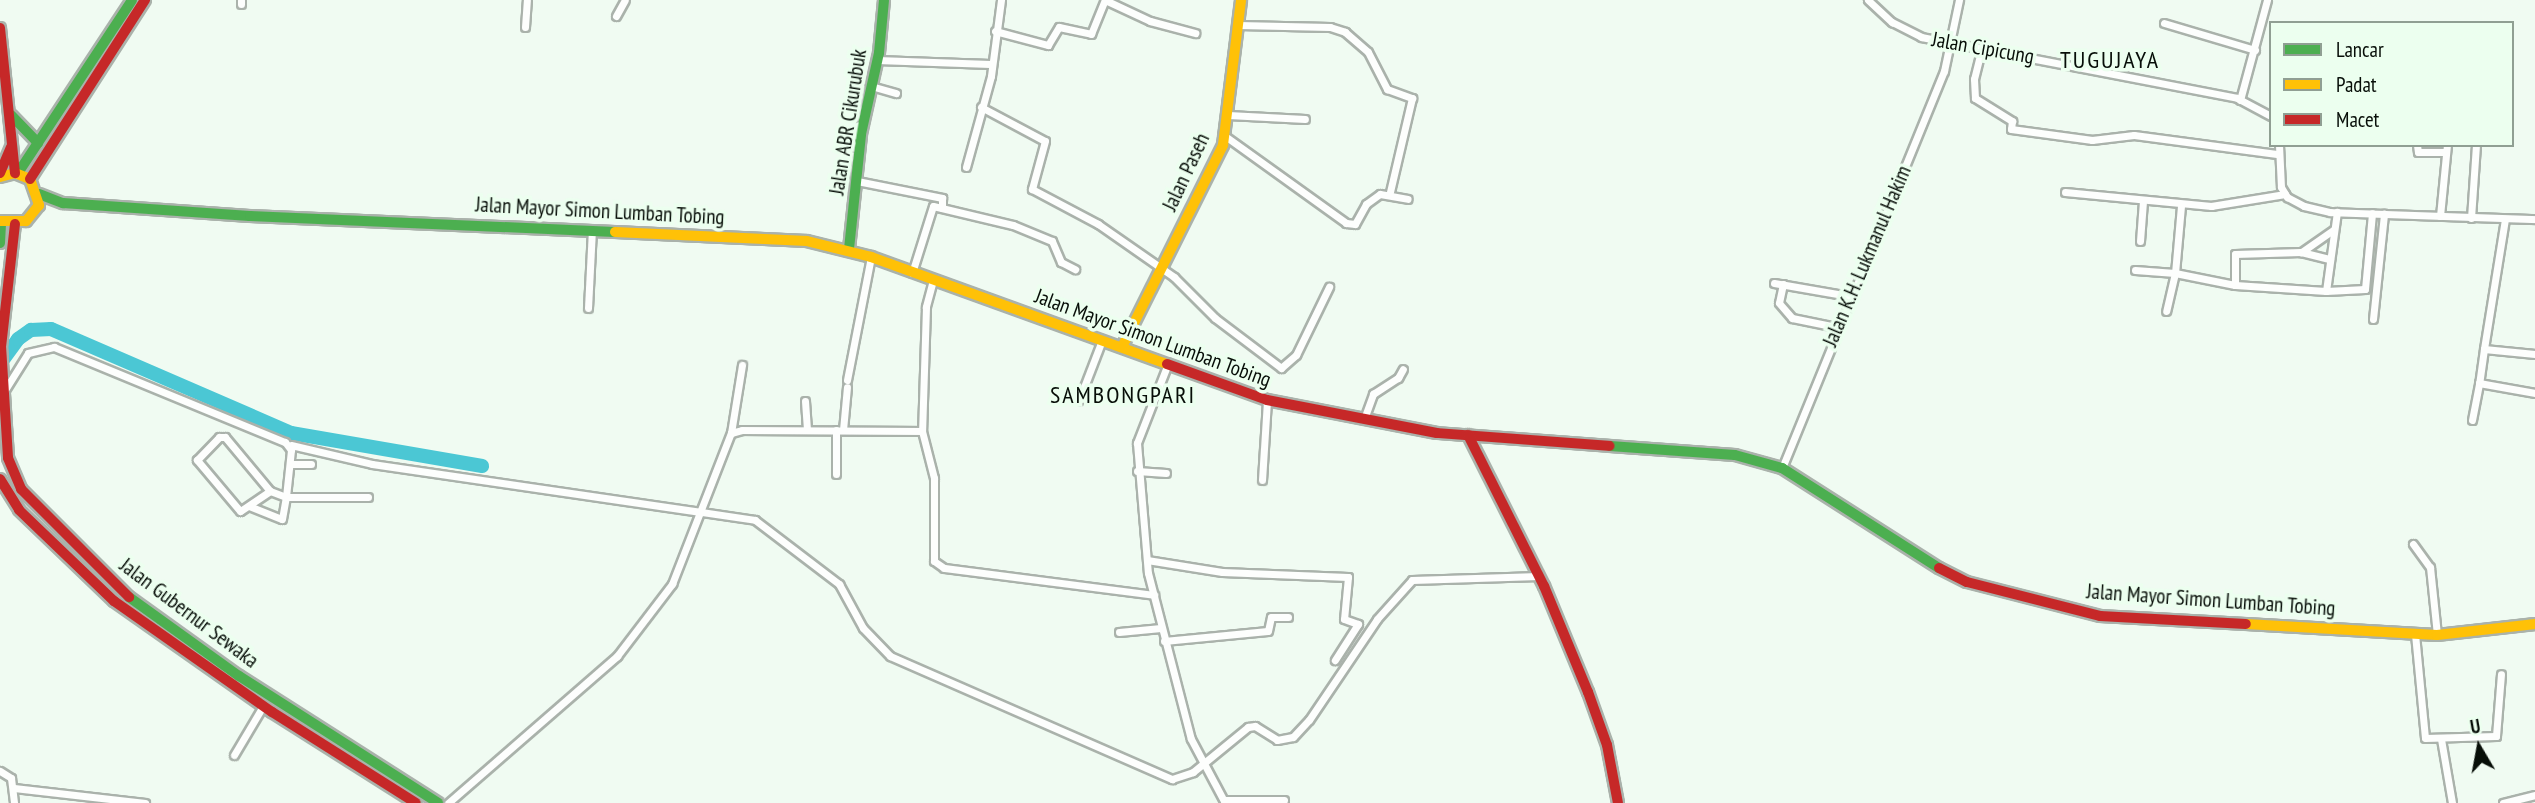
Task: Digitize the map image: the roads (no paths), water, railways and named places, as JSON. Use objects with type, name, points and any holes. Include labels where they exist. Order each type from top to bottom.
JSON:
[{"type":"main road","points":[[16,173],[132,0]]},
{"type":"main road","points":[[30,179],[145,0]]},
{"type":"main road","name":"Jalan ABR Cikurubuk","points":[[849,250],[884,0]]},
{"type":"main road","name":"Jalan Paseh","points":[[1122,347],[1225,136],[1241,0]]},
{"type":"main road","points":[[0,28],[16,173]]},
{"type":"main road","points":[[11,115],[38,143]]},
{"type":"main road","points":[[12,145],[0,175],[16,173],[30,179],[39,194],[34,213]]},
{"type":"main road","name":"Jalan Mayor Simon Lumban Tobing","points":[[39,194],[63,203],[250,216],[592,229],[807,241],[871,257],[1267,400],[1468,435],[1735,455],[1782,468],[1924,561],[1967,582],[2100,616],[2437,635],[2535,624]]},
{"type":"main road","name":"Jalan Mayor Simon Lumban Tobing","points":[[15,224],[34,213],[63,203]]},
{"type":"main road","points":[[0,243],[1,221],[15,224]]},
{"type":"main road","name":"Jalan Gubernur Sewaka","points":[[15,224],[2,329],[0,400],[13,476],[31,502],[127,595],[306,719],[438,803]]},
{"type":"main road","points":[[1468,435],[1539,576],[1607,745],[1618,803]]},
{"type":"main road","points":[[0,479],[19,510],[114,601],[263,706],[416,803]]},
{"type":"main road","points":[[298,728],[306,719]]},
{"type":"street","points":[[525,27],[527,0]]},
{"type":"street","points":[[616,16],[625,0]]},
{"type":"street","points":[[966,167],[981,107],[1001,0]]},
{"type":"street","points":[[995,31],[1048,45],[1059,27],[1091,34],[1105,0],[1150,21],[1195,33]]},
{"type":"street","name":"Jalan Cipicung","points":[[1868,0],[1910,33],[2240,100],[2269,115]]},
{"type":"street","name":"Jalan K.H. Lukmanul Hakim","points":[[1782,468],[1836,327],[1939,84],[1959,0]]},
{"type":"street","points":[[2240,100],[2267,0]]},
{"type":"street","points":[[2164,23],[2255,50]]},
{"type":"street","points":[[1238,24],[1260,29],[1308,26],[1345,32],[1368,52],[1387,89],[1412,97],[1390,192]]},
{"type":"street","points":[[1982,47],[1973,79],[1975,98],[2012,121],[2013,130],[2092,139],[2134,135],[2277,154]]},
{"type":"street","points":[[877,60],[990,64]]},
{"type":"street","points":[[871,86],[896,93]]},
{"type":"street","points":[[981,107],[1047,143],[1032,189],[1098,224],[1160,268],[1215,318],[1283,369],[1296,355],[1329,287]]},
{"type":"street","points":[[1228,115],[1305,119]]},
{"type":"street","points":[[1225,136],[1346,223],[1355,224],[1373,197],[1390,192],[1408,199]]},
{"type":"street","points":[[2279,147],[2277,154],[2285,194]]},
{"type":"street","points":[[2417,147],[2418,152],[2446,149],[2440,216]]},
{"type":"street","points":[[2470,218],[2476,147]]},
{"type":"street","points":[[857,181],[942,198],[942,208]]},
{"type":"street","points":[[2066,192],[2180,206],[2253,202],[2285,194],[2304,205],[2337,212],[2535,219]]},
{"type":"street","points":[[2140,241],[2143,201]]},
{"type":"street","points":[[2166,311],[2175,273],[2180,206]]},
{"type":"street","points":[[912,272],[930,207],[1013,225],[1052,241],[1061,262],[1075,269]]},
{"type":"street","points":[[2326,291],[2337,212]]},
{"type":"street","points":[[2135,270],[2175,273],[2235,285],[2326,291],[2365,289],[2372,214]]},
{"type":"street","points":[[2373,319],[2384,214]]},
{"type":"street","points":[[2472,420],[2505,219]]},
{"type":"street","points":[[588,308],[592,229]]},
{"type":"street","points":[[2301,252],[2333,230]]},
{"type":"street","points":[[2235,285],[2235,254],[2301,252],[2330,259]]},
{"type":"street","points":[[836,474],[839,430],[871,257]]},
{"type":"street","points":[[933,280],[926,307],[922,431],[934,478],[934,562],[944,568],[1154,595]]},
{"type":"street","points":[[1774,283],[1849,296]]},
{"type":"street","points":[[1783,284],[1779,303],[1792,318],[1836,327]]},
{"type":"street","points":[[1079,400],[1102,340]]},
{"type":"street","points":[[0,400],[29,353],[54,347],[290,445],[372,464],[699,513],[736,515],[773,530],[839,584],[863,628],[890,656],[1172,779],[1187,776],[1202,761],[1248,727],[1255,726],[1277,740],[1293,737],[1309,720],[1358,624],[1344,619],[1348,577],[1222,572],[1147,559]]},
{"type":"street","points":[[2484,349],[2535,354]]},
{"type":"street","points":[[448,803],[617,656],[672,584],[731,433],[742,365]]},
{"type":"street","points":[[1167,366],[1142,423],[1137,471],[1147,559],[1164,641],[1191,740],[1225,802],[1284,800]]},
{"type":"street","points":[[1364,419],[1374,394],[1398,378],[1402,369]]},
{"type":"street","points":[[2479,383],[2535,393]]},
{"type":"street","points":[[1262,480],[1267,400]]},
{"type":"street","points":[[805,401],[807,429]]},
{"type":"street","points":[[731,433],[807,429],[922,431]]},
{"type":"street","points":[[270,491],[240,510],[197,460],[219,437],[225,437],[270,491],[286,497],[369,497]]},
{"type":"street","points":[[249,506],[282,519],[290,445]]},
{"type":"street","points":[[290,464],[311,464]]},
{"type":"street","points":[[1137,471],[1166,473]]},
{"type":"street","points":[[2413,544],[2430,566],[2437,635]]},
{"type":"street","points":[[1335,660],[1346,652],[1412,580],[1539,576]]},
{"type":"street","points":[[1164,641],[1266,632],[1271,617],[1288,617]]},
{"type":"street","points":[[1119,632],[1161,628]]},
{"type":"street","points":[[2415,634],[2423,736],[2441,739],[2498,734],[2501,674]]},
{"type":"street","points":[[234,755],[263,706]]},
{"type":"street","points":[[2441,739],[2452,803]]},
{"type":"street","points":[[0,771],[10,775],[14,788],[14,803]]},
{"type":"street","points":[[14,788],[145,803]]},
{"type":"street","points":[[2503,803],[2535,795]]},
{"type":"waterway","points":[[0,364],[18,339],[31,330],[51,329],[291,433],[482,466]]},
{"type":"district","name":"TUGUJAYA","points":[[2110,60]]},
{"type":"district","name":"SAMBONGPARI","points":[[1123,395]]}]
